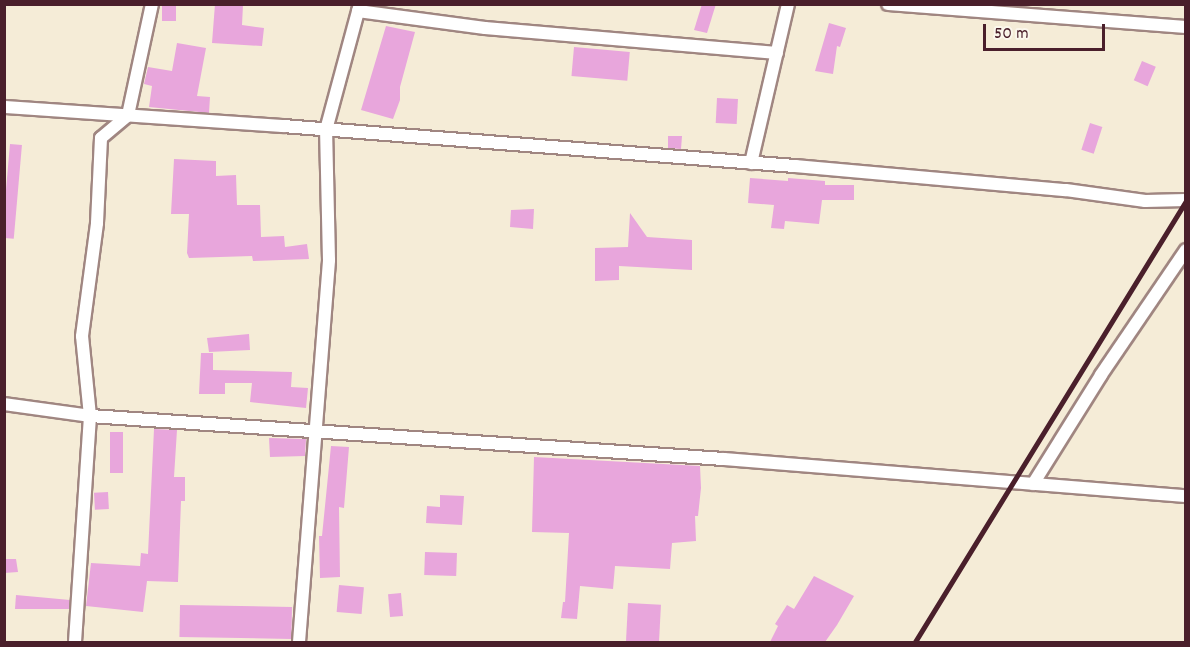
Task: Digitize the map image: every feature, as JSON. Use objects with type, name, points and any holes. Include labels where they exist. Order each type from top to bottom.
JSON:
[{"type":"street","points":[[75,642],[90,416],[82,336],[97,223],[101,138],[128,115],[152,4]]},
{"type":"street","points":[[751,163],[788,4]]},
{"type":"street","points":[[888,4],[1185,27]]},
{"type":"street","points":[[299,642],[329,260],[326,130],[336,83],[359,8],[485,28],[777,53]]},
{"type":"street","points":[[4,107],[751,163],[1066,190],[1145,201],[1185,200]]},
{"type":"street","points":[[1033,484],[1101,375],[1185,250]]},
{"type":"street","points":[[4,404],[90,416],[723,459],[1185,496]]},
{"type":"building","points":[[162,4],[176,4],[176,21],[162,21]]},
{"type":"building","points":[[215,4],[243,5],[242,25],[264,28],[262,46],[212,43]]},
{"type":"building","points":[[702,4],[716,4],[707,33],[694,30]]},
{"type":"building","points":[[829,23],[846,28],[840,47],[837,46],[833,74],[815,71]]},
{"type":"building","points":[[386,26],[415,32],[400,87],[400,100],[393,119],[361,110]]},
{"type":"building","points":[[177,43],[206,48],[197,96],[210,97],[209,113],[149,107],[152,86],[144,84],[148,67],[172,71]]},
{"type":"building","points":[[574,47],[630,52],[627,81],[571,76]]},
{"type":"building","points":[[1142,61],[1156,67],[1148,86],[1134,80]]},
{"type":"building","points":[[717,98],[738,99],[737,124],[716,123]]},
{"type":"building","points":[[1090,123],[1102,127],[1094,154],[1081,150]]},
{"type":"building","points":[[668,136],[682,136],[681,149],[668,148]]},
{"type":"building","points":[[10,144],[22,145],[14,239],[4,238]]},
{"type":"building","points":[[174,159],[216,161],[216,176],[236,175],[237,205],[260,205],[261,237],[284,236],[285,247],[307,244],[309,259],[253,261],[252,256],[189,258],[187,253],[189,214],[171,214]]},
{"type":"building","points":[[750,178],[788,181],[788,178],[825,181],[825,185],[854,185],[854,200],[822,200],[819,224],[785,221],[784,229],[771,228],[774,205],[748,203]]},
{"type":"building","points":[[534,209],[533,229],[510,227],[511,210]]},
{"type":"building","points":[[630,213],[647,237],[692,240],[692,270],[619,266],[619,280],[595,281],[595,248],[628,247]]},
{"type":"building","points":[[249,334],[250,350],[209,352],[207,338]]},
{"type":"building","points":[[201,353],[213,353],[213,370],[292,372],[291,387],[308,388],[306,408],[250,402],[252,383],[225,383],[225,394],[199,394]]},
{"type":"building","points":[[154,429],[177,430],[174,477],[185,477],[185,501],[181,501],[178,582],[147,581],[143,612],[86,606],[91,563],[140,566],[141,553],[148,554]]},
{"type":"building","points":[[110,432],[123,432],[123,473],[110,473]]},
{"type":"building","points":[[269,438],[306,439],[305,456],[270,457]]},
{"type":"building","points":[[331,446],[349,447],[344,508],[339,507],[340,577],[320,578],[319,536],[322,536]]},
{"type":"building","points":[[534,457],[700,466],[701,488],[698,516],[695,516],[696,541],[672,543],[670,569],[615,566],[613,589],[580,586],[577,619],[561,618],[563,602],[565,602],[569,533],[532,532]]},
{"type":"building","points":[[108,492],[109,509],[95,510],[94,493]]},
{"type":"building","points":[[440,495],[464,496],[462,525],[426,523],[427,506],[440,507]]},
{"type":"building","points":[[425,552],[457,553],[456,576],[424,575]]},
{"type":"building","points":[[4,559],[16,559],[18,572],[4,573]]},
{"type":"building","points":[[814,576],[854,596],[837,625],[825,642],[770,642],[778,626],[775,624],[787,605],[794,609]]},
{"type":"building","points":[[339,585],[364,587],[362,614],[337,612]]},
{"type":"building","points":[[401,593],[403,616],[390,617],[388,594]]},
{"type":"building","points":[[16,595],[70,600],[69,609],[15,609]]},
{"type":"building","points":[[628,603],[661,605],[659,642],[626,642]]},
{"type":"building","points":[[180,605],[292,607],[291,639],[179,637]]},
{"type":"railway","points":[[915,642],[1186,201]]}]
